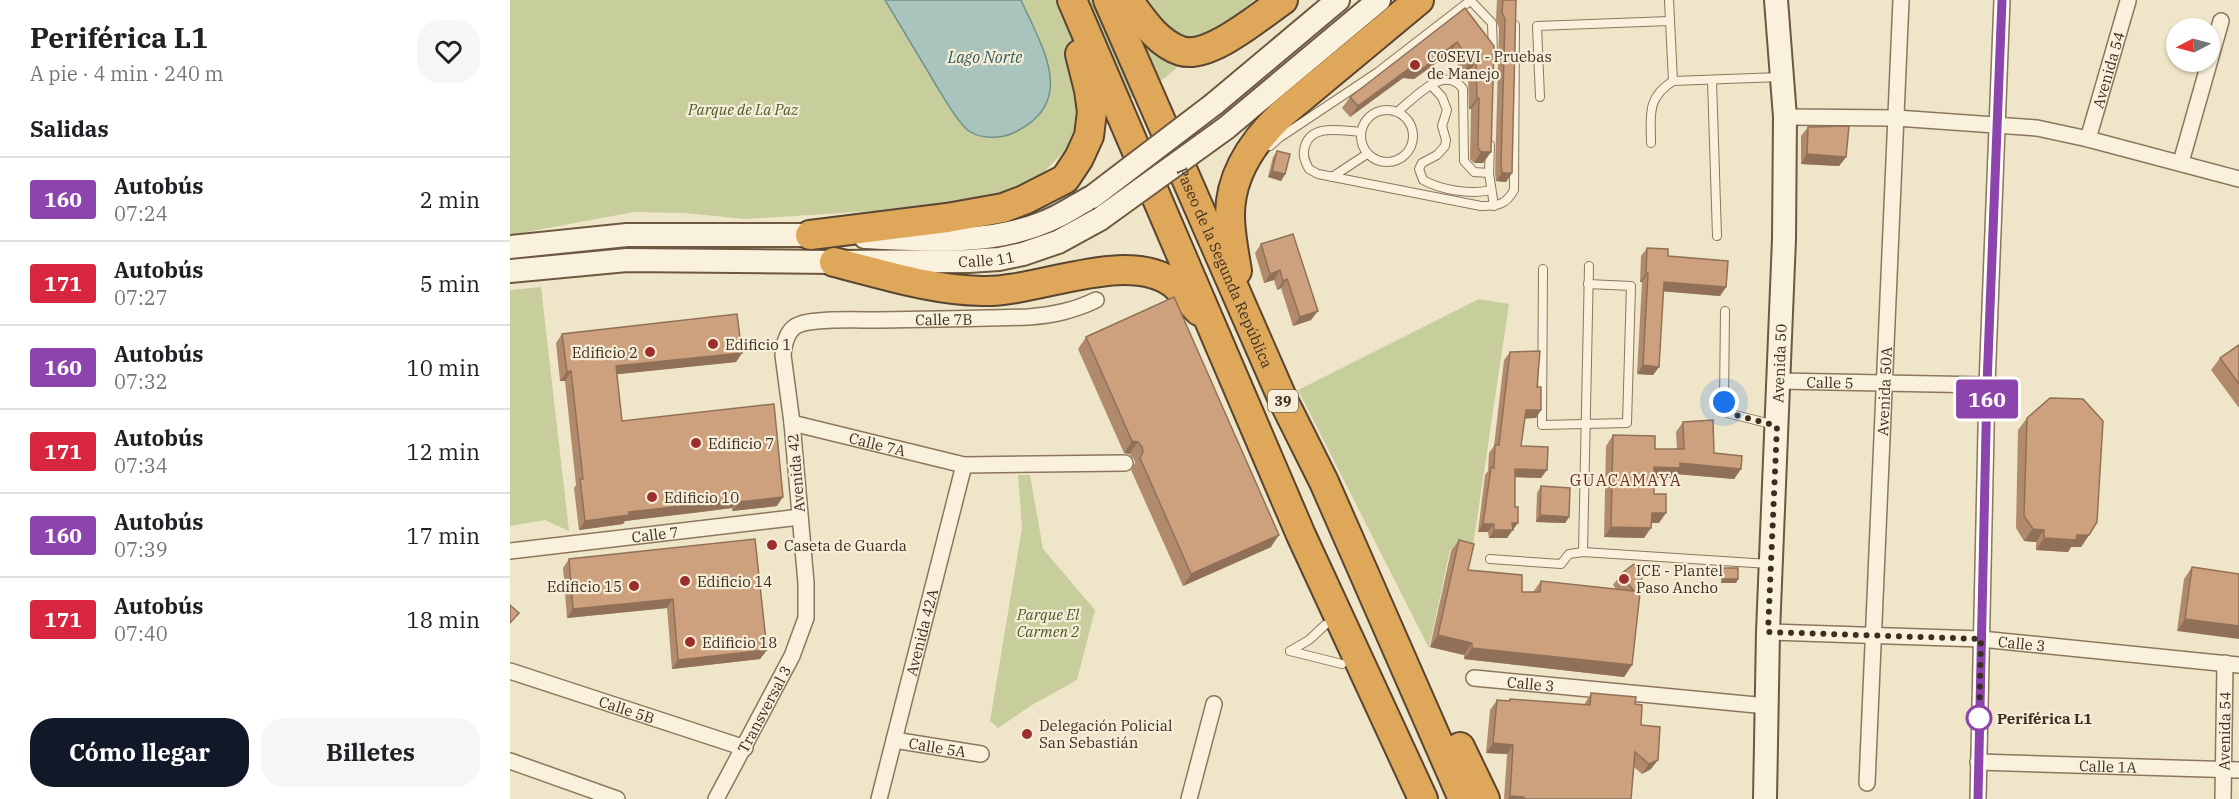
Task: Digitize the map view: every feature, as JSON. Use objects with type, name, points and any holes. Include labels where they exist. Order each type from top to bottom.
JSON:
[{"type":"highway","points":[[810,235],[976,214],[1024,200],[1065,179],[1079,158],[1089,136],[1092,112],[1089,90],[1066,0]]},
{"type":"highway","name":"39","points":[[1072,0],[1268,458],[1423,799]]},
{"type":"highway","name":"Paseo de la Segunda República","points":[[1108,0],[1284,402],[1324,482],[1463,799]]},
{"type":"highway","points":[[1128,0],[1149,29],[1182,51],[1197,52],[1212,48],[1283,0]]},
{"type":"highway","points":[[1243,309],[1230,212],[1246,172],[1253,146],[1264,131],[1283,113],[1419,0]]},
{"type":"highway","points":[[834,262],[919,283],[951,289],[984,291],[1019,288],[1118,270],[1145,270],[1173,284],[1210,323]]},
{"type":"highway","points":[[1268,458],[1325,625],[1403,799]]},
{"type":"highway","points":[[1324,482],[1424,674],[1485,799]]},
{"type":"main road","name":"Calle 11","points":[[510,247],[627,235],[810,235],[922,240],[985,237],[1010,233],[1055,218],[1092,197],[1214,104],[1338,0]]},
{"type":"main road","name":"Calle 11","points":[[510,271],[627,260],[968,261],[1023,255],[1058,242],[1100,219],[1226,128],[1379,0]]},
{"type":"main road","name":"Avenida 50","points":[[1765,799],[1768,632],[1784,239],[1785,117],[1776,0]]},
{"type":"street","name":"Avenida 50A","points":[[1867,783],[1901,0]]},
{"type":"street","points":[[1978,799],[1987,385],[2002,0]]},
{"type":"street","name":"Avenida 54","points":[[2088,139],[2128,1]]},
{"type":"street","points":[[2181,162],[2221,21]]},
{"type":"street","points":[[1785,117],[1896,118],[2037,128],[2181,162],[2239,179]]},
{"type":"street","name":"Calle 7B","points":[[791,331],[796,326],[806,323],[831,321],[1028,318],[1056,315],[1096,300]]},
{"type":"street","name":"Avenida 42","points":[[791,331],[784,345],[783,355],[792,423],[806,583],[806,618]]},
{"type":"street","name":"Calle 5","points":[[1779,381],[1987,385]]},
{"type":"street","name":"Calle 7A","points":[[792,423],[964,465],[1125,463]]},
{"type":"street","name":"Avenida 42A","points":[[879,799],[964,465]]},
{"type":"street","name":"Calle 7","points":[[510,551],[800,517]]},
{"type":"street","name":"Transversal 3","points":[[716,799],[792,656],[806,618]]},
{"type":"street","name":"Calle 3","points":[[1768,632],[1981,639],[2232,664]]},
{"type":"street","name":"Avenida 54","points":[[2223,799],[2223,768],[2232,664]]},
{"type":"street","name":"Calle 5B","points":[[510,671],[745,748]]},
{"type":"street","name":"Calle 3","points":[[1474,678],[1767,706]]},
{"type":"street","points":[[1189,799],[1214,704]]},
{"type":"street","name":"Calle 5A","points":[[894,740],[981,754]]},
{"type":"street","points":[[510,761],[617,799]]},
{"type":"street","name":"Calle 1A","points":[[1978,762],[2239,770]]},
{"type":"lane","points":[[1265,152],[1279,138],[1378,72],[1471,0],[1492,23],[1493,62]]},
{"type":"lane","points":[[1669,0],[1673,81]]},
{"type":"lane","points":[[1767,0],[1779,40]]},
{"type":"lane","points":[[1361,132],[1327,130],[1317,132],[1310,136],[1305,144],[1304,161],[1309,169],[1318,174],[1481,206],[1503,204],[1514,190],[1516,12]]},
{"type":"lane","points":[[1540,97],[1537,26],[1670,21]]},
{"type":"lane","points":[[1651,143],[1653,100],[1662,88],[1673,81],[1782,77]]},
{"type":"lane","points":[[1397,112],[1431,85],[1443,79],[1459,83],[1463,89],[1464,161],[1474,172],[1489,173]]},
{"type":"lane","points":[[1712,80],[1717,236]]},
{"type":"lane","points":[[1431,85],[1442,97],[1447,110],[1442,126],[1446,140],[1442,151],[1422,164],[1419,169],[1423,180],[1431,184],[1475,193],[1491,190]]},
{"type":"lane","points":[[1383,110],[1397,112],[1411,125],[1413,142],[1403,157],[1386,163],[1377,161],[1367,153],[1361,141],[1363,124],[1375,112],[1383,110]]},
{"type":"lane","points":[[1490,140],[1489,173],[1494,206]]},
{"type":"lane","points":[[1332,177],[1367,153]]},
{"type":"lane","points":[[1582,552],[1589,266]]},
{"type":"lane","points":[[1544,269],[1542,424],[1627,423],[1631,286],[1588,284]]},
{"type":"lane","points":[[1725,311],[1724,402],[1728,413],[1777,426]]},
{"type":"lane","points":[[1490,559],[1561,564],[1569,554],[1582,552],[1771,564]]},
{"type":"lane","points":[[1325,625],[1309,640],[1290,651],[1342,664]]},
{"type":"green space","name":"Parque de La Paz","points":[[510,0],[1254,0],[1166,77],[1096,119],[1042,174],[985,204],[745,219],[685,213],[634,212],[510,235]]},
{"type":"green space","points":[[541,287],[569,531],[545,520],[510,526],[510,290]]},
{"type":"green space","points":[[1479,299],[1509,304],[1473,546],[1450,550],[1429,648],[1298,390]]},
{"type":"green space","name":"Parque El Carmen 2","points":[[1018,475],[1030,475],[1043,549],[1095,610],[1077,680],[1032,705],[998,728],[990,721],[1022,528]]},
{"type":"water","name":"Lago Norte","points":[[885,0],[1021,0],[1038,36],[1050,73],[1050,90],[1045,106],[1033,121],[1008,135],[984,137],[969,131],[949,106]]},
{"type":"building","points":[[1503,0],[1516,0],[1512,173],[1502,173],[1501,164],[1505,19],[1502,12]]},
{"type":"building","points":[[1465,8],[1494,46],[1491,152],[1481,152],[1478,148],[1479,98],[1477,98],[1476,62],[1470,61],[1457,42],[1422,69],[1411,67],[1358,106],[1350,97]]},
{"type":"building","points":[[1849,126],[1846,157],[1807,154],[1808,127]]},
{"type":"building","points":[[1277,151],[1290,154],[1285,174],[1272,171]]},
{"type":"building","points":[[1293,234],[1318,311],[1300,317],[1287,279],[1283,281],[1280,270],[1270,274],[1261,244]]},
{"type":"building","points":[[1647,248],[1668,249],[1668,256],[1728,261],[1726,287],[1664,282],[1659,367],[1643,365],[1648,273],[1646,273]]},
{"type":"building","points":[[1174,297],[1279,535],[1191,574],[1140,458],[1143,452],[1142,447],[1138,442],[1132,441],[1086,337]]},
{"type":"building","points":[[737,314],[742,353],[616,366],[622,421],[774,404],[783,497],[739,502],[738,499],[629,512],[629,515],[585,521],[580,479],[583,479],[571,371],[567,372],[562,334]]},
{"type":"building","points":[[2239,345],[2239,384],[2220,358]]},
{"type":"building","points":[[1540,351],[1537,387],[1541,387],[1541,410],[1526,410],[1521,446],[1548,447],[1547,470],[1515,469],[1515,507],[1518,507],[1518,523],[1512,523],[1513,530],[1494,530],[1494,524],[1483,524],[1491,467],[1494,468],[1495,445],[1499,445],[1510,352]]},
{"type":"building","points":[[2050,398],[2083,399],[2103,421],[2097,522],[2089,535],[2077,535],[2076,540],[2044,538],[2044,530],[2033,529],[2024,516],[2027,418]]},
{"type":"building","points":[[1713,420],[1714,453],[1742,456],[1741,469],[1680,463],[1680,468],[1654,467],[1654,494],[1666,494],[1666,513],[1652,513],[1651,528],[1611,527],[1613,435],[1655,436],[1655,449],[1684,449],[1683,422]]},
{"type":"building","points":[[1541,486],[1570,488],[1569,517],[1540,515]]},
{"type":"building","points":[[755,539],[767,650],[678,660],[673,599],[573,609],[569,559]]},
{"type":"building","points":[[1459,540],[1474,544],[1468,570],[1522,575],[1522,592],[1540,592],[1541,581],[1634,591],[1621,574],[1634,564],[1642,575],[1632,665],[1472,648],[1472,643],[1438,635]]},
{"type":"building","points":[[2192,567],[2239,574],[2239,626],[2185,619]]},
{"type":"building","points":[[1723,568],[1738,568],[1738,579],[1723,579]]},
{"type":"building","points":[[510,605],[519,613],[510,623]]},
{"type":"building","points":[[1591,693],[1636,697],[1635,704],[1642,705],[1641,725],[1660,727],[1658,760],[1649,764],[1635,752],[1631,799],[1524,799],[1524,797],[1510,796],[1513,745],[1493,743],[1497,700],[1590,705]]},
{"type":"bus line","name":"160","points":[[1978,799],[1987,385],[2002,0]]},
{"type":"place","name":"COSEVI - Pruebas de Manejo","points":[[1415,65]]},
{"type":"place","name":"Edificio 1","points":[[713,344]]},
{"type":"place","name":"Edificio 2","points":[[650,352]]},
{"type":"place","name":"Edificio 7","points":[[696,443]]},
{"type":"place","name":"Edificio 10","points":[[652,497]]},
{"type":"place","name":"Caseta de Guarda","points":[[772,545]]},
{"type":"place","name":"ICE - Plantel Paso Ancho","points":[[1624,579]]},
{"type":"place","name":"Edificio 14","points":[[685,581]]},
{"type":"place","name":"Edificio 15","points":[[634,586]]},
{"type":"place","name":"Edificio 18","points":[[690,642]]},
{"type":"place","name":"Periférica L1","points":[[1979,718]]},
{"type":"place","name":"Delegación Policial San Sebastián","points":[[1027,734]]},
{"type":"district","name":"GUACAMAYA","points":[[1626,480]]},
{"type":"route","points":[[1724,402],[1728,413],[1735,417],[1777,426],[1768,632],[1981,639],[1979,721],[1979,718]]}]
